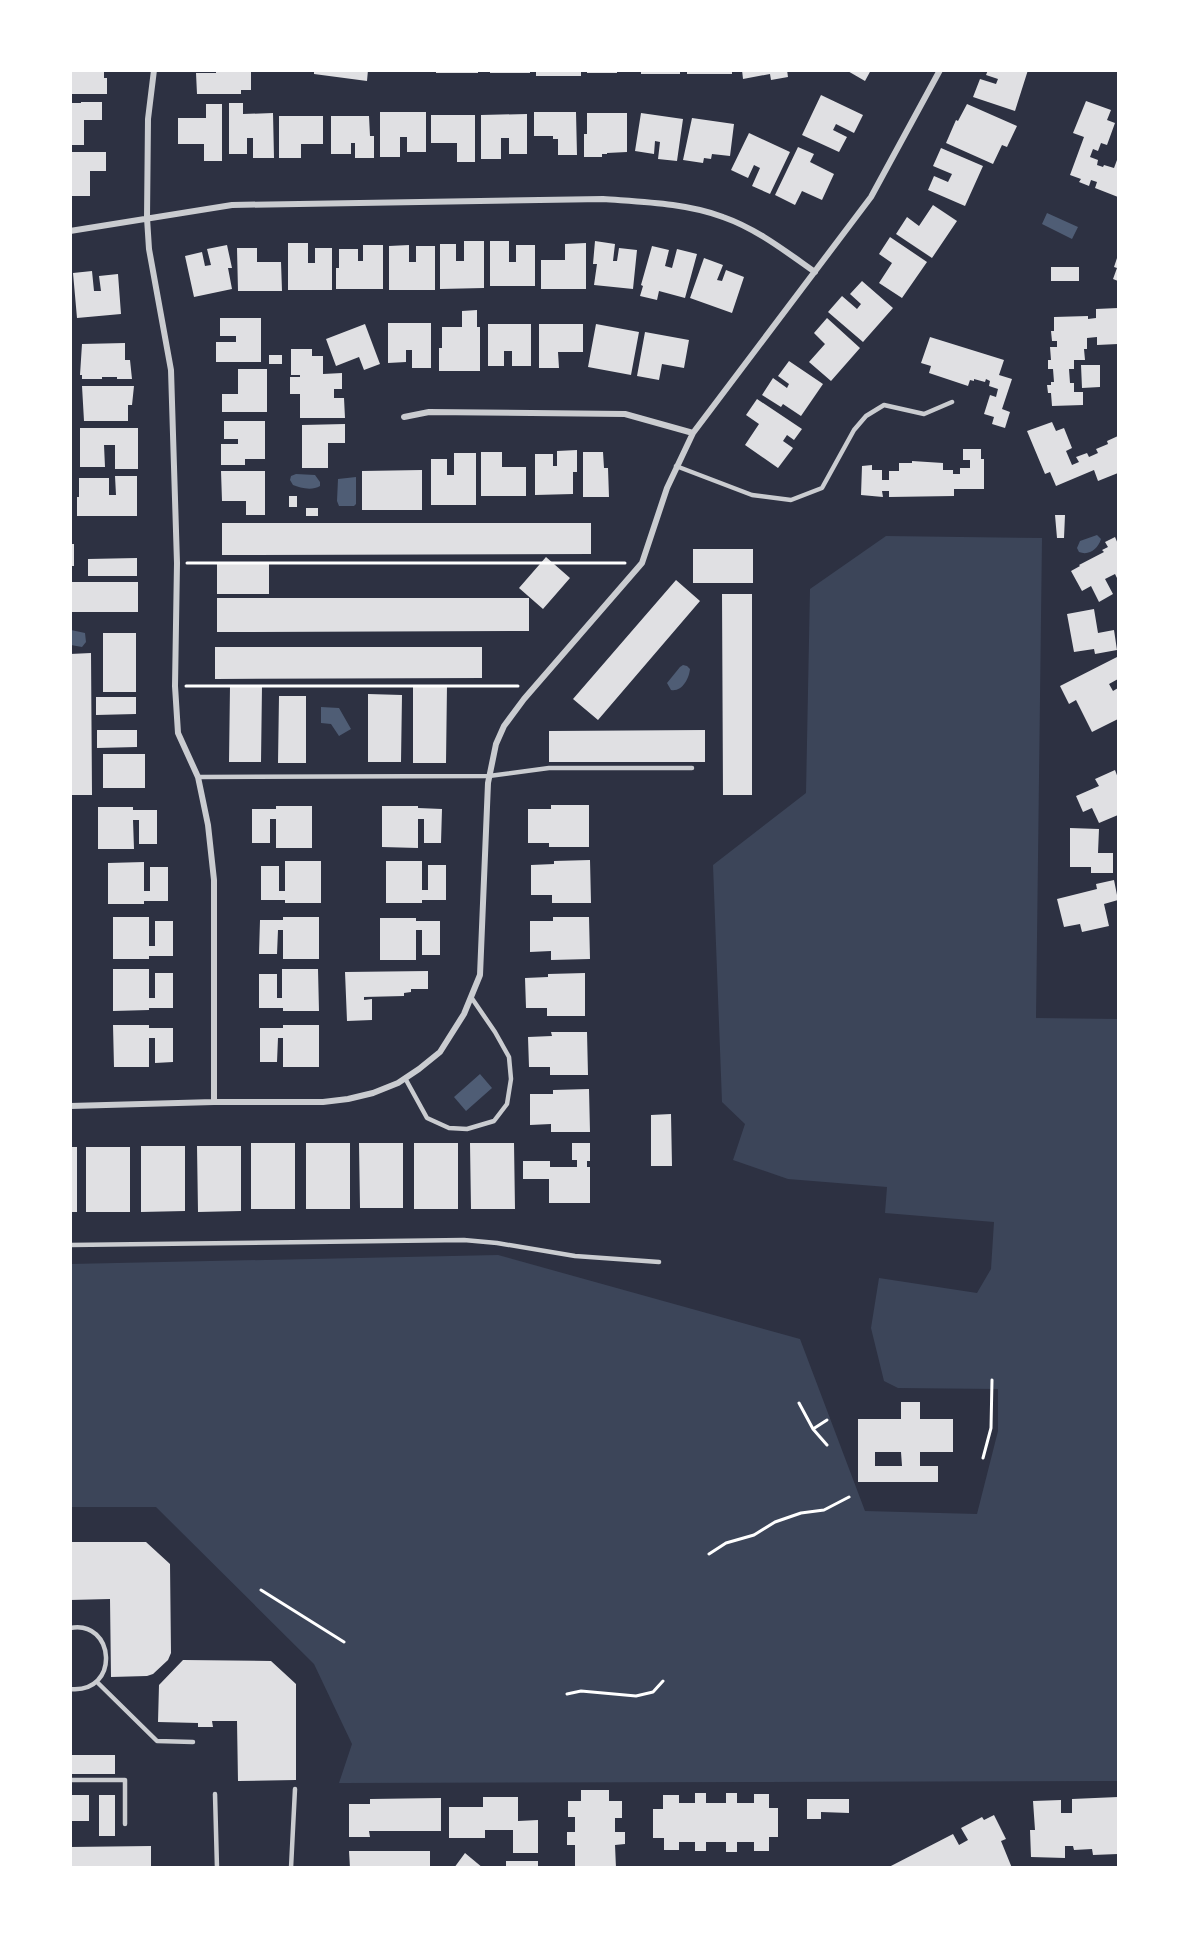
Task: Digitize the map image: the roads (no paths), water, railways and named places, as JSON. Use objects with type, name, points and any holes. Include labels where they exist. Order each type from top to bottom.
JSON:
[{"type":"street","points":[[154,70],[148,119],[148,249],[171,370],[177,563],[178,733],[198,777],[208,825],[214,880],[214,1102]]},
{"type":"street","points":[[70,1106],[348,1100],[374,1093],[405,1078],[440,1052],[464,1014],[480,975],[489,776],[496,744],[504,726],[642,562],[676,466],[693,433],[871,197],[940,70]]},
{"type":"street","points":[[70,231],[232,204],[603,199],[657,203],[722,216],[764,236],[815,272]]},
{"type":"street","points":[[404,417],[429,412],[625,414],[693,433]]},
{"type":"lane","points":[[676,466],[752,495],[791,500],[822,488],[854,430],[866,416],[884,405],[924,414],[952,402]]},
{"type":"lane","points":[[198,777],[489,776],[549,768],[692,768]]},
{"type":"lane","points":[[405,1078],[427,1118],[449,1128],[467,1129],[494,1120],[507,1104],[511,1079],[509,1057],[471,998]]},
{"type":"lane","points":[[70,1245],[465,1240],[575,1256],[659,1262]]},
{"type":"lane","points":[[70,1628],[86,1629],[96,1634],[107,1653],[104,1673],[97,1682],[88,1688],[70,1689]]},
{"type":"lane","points":[[97,1682],[157,1741],[193,1742]]},
{"type":"lane","points":[[70,1780],[124,1780],[125,1824]]},
{"type":"lane","points":[[291,1868],[295,1788]]},
{"type":"lane","points":[[215,1794],[217,1868]]}]
